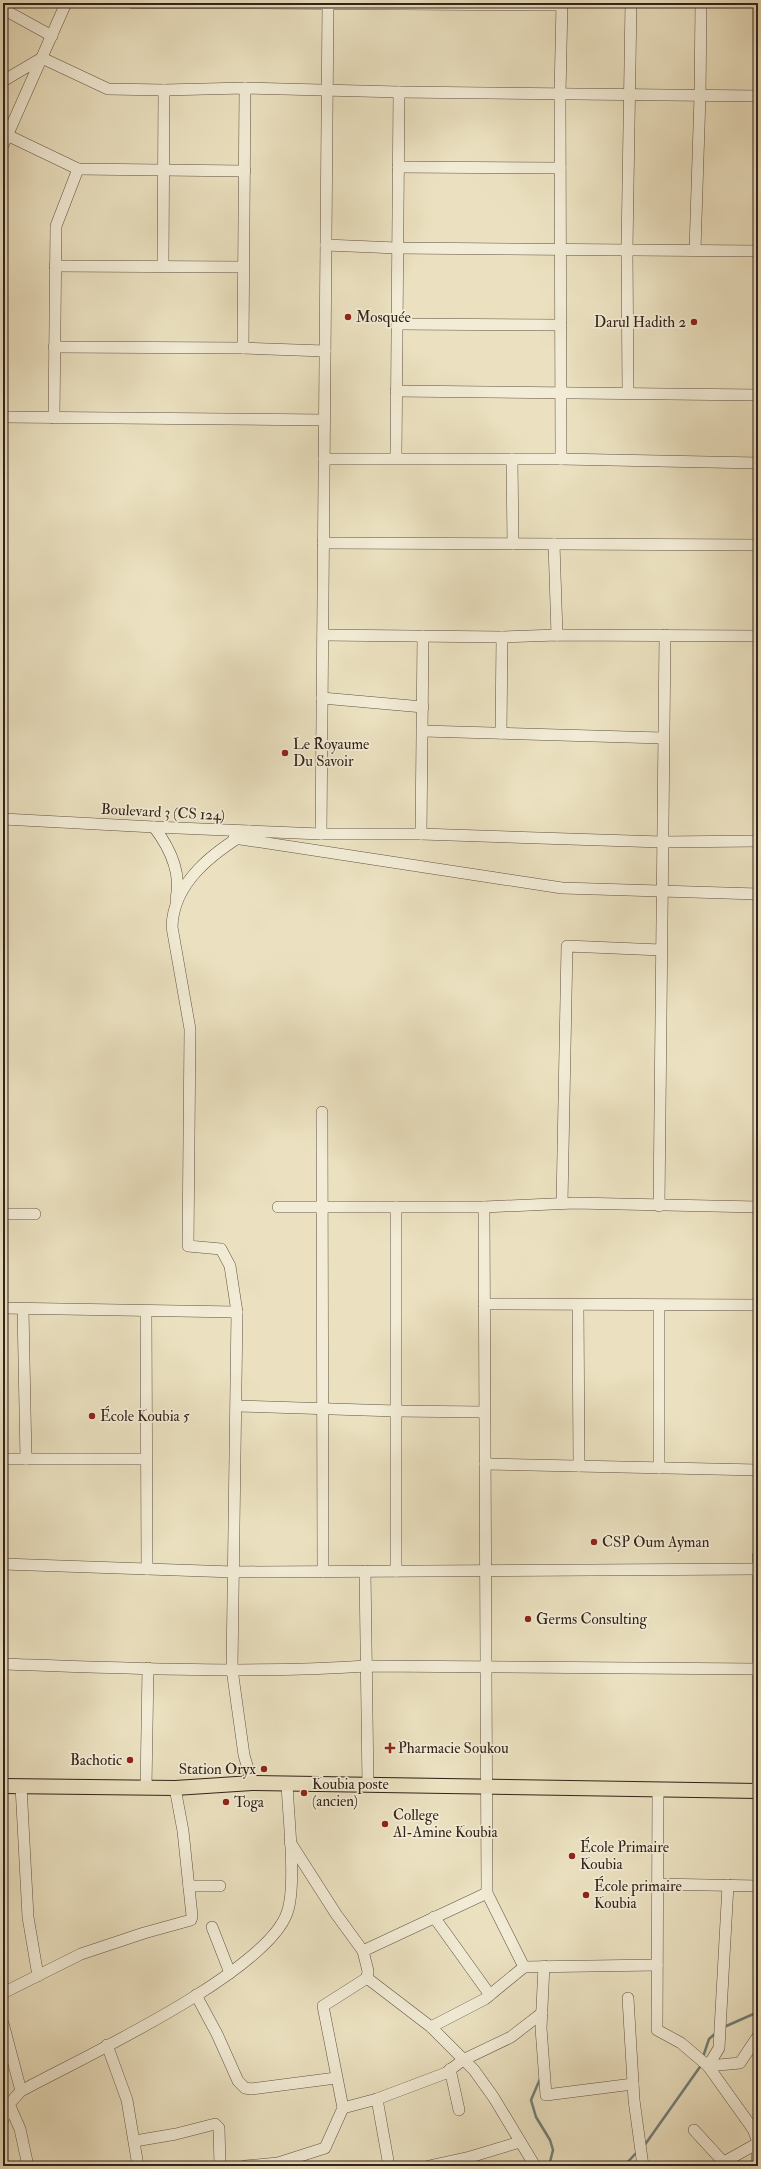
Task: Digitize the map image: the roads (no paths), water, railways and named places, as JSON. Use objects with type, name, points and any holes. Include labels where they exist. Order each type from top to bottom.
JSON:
[{"type":"main road","points":[[3,1786],[175,1788],[252,1783],[286,1783],[758,1791]]},
{"type":"street","points":[[66,3],[5,140],[78,169],[245,171]]},
{"type":"street","points":[[135,3],[562,4],[560,94],[562,459]]},
{"type":"street","points":[[628,393],[627,249],[631,3]]},
{"type":"street","points":[[695,250],[700,96],[700,3]]},
{"type":"street","points":[[321,834],[328,4]]},
{"type":"street","points":[[3,9],[52,36]]},
{"type":"street","points":[[3,81],[42,58]]},
{"type":"street","points":[[42,58],[108,89],[164,90],[246,88],[398,92],[758,96]]},
{"type":"street","points":[[243,348],[246,88]]},
{"type":"street","points":[[163,265],[164,90]]},
{"type":"street","points":[[396,458],[398,92]]},
{"type":"street","points":[[398,168],[560,168]]},
{"type":"street","points":[[54,418],[55,266],[57,220],[78,169]]},
{"type":"street","points":[[326,245],[397,248],[758,250]]},
{"type":"street","points":[[55,266],[163,265],[243,267]]},
{"type":"street","points":[[397,324],[561,325]]},
{"type":"street","points":[[54,347],[243,348],[325,351]]},
{"type":"street","points":[[396,391],[758,395]]},
{"type":"street","points":[[3,417],[324,420]]},
{"type":"street","points":[[324,459],[562,459],[758,463]]},
{"type":"street","points":[[512,459],[513,544]]},
{"type":"street","points":[[324,543],[758,545]]},
{"type":"street","points":[[554,544],[557,635]]},
{"type":"street","points":[[323,635],[502,637],[557,635],[758,636]]},
{"type":"street","points":[[659,1206],[664,635]]},
{"type":"street","points":[[421,834],[424,707],[423,636]]},
{"type":"street","points":[[501,733],[502,637]]},
{"type":"street","points":[[322,698],[424,707]]},
{"type":"street","points":[[423,731],[662,738]]},
{"type":"street","name":"Boulevard 3 (CS 124)","points":[[3,818],[171,828],[321,834],[421,834],[662,842],[758,841]]},
{"type":"street","points":[[154,827],[166,842],[173,858],[178,876],[175,905]]},
{"type":"street","points":[[171,828],[562,888],[758,894]]},
{"type":"street","points":[[249,830],[236,838],[198,868],[175,905],[172,913],[172,927],[190,1029],[188,1246],[222,1249],[230,1266],[237,1312],[237,1406],[232,1669],[244,1755],[252,1783]]},
{"type":"street","points":[[562,1204],[567,946],[661,950]]},
{"type":"street","points":[[322,1112],[324,1409],[323,1572]]},
{"type":"street","points":[[278,1207],[484,1207],[562,1204],[758,1207]]},
{"type":"street","points":[[396,1207],[396,1571]]},
{"type":"street","points":[[484,1207],[485,1787],[487,1893],[524,1967]]},
{"type":"street","points":[[3,1214],[36,1214]]},
{"type":"street","points":[[484,1304],[758,1305]]},
{"type":"street","points":[[578,1304],[578,1466]]},
{"type":"street","points":[[659,1305],[659,1468]]},
{"type":"street","points":[[3,1308],[237,1312]]},
{"type":"street","points":[[24,1309],[26,1459]]},
{"type":"street","points":[[146,1311],[146,1569]]},
{"type":"street","points":[[237,1406],[484,1412]]},
{"type":"street","points":[[3,1459],[146,1459]]},
{"type":"street","points":[[485,1464],[758,1470]]},
{"type":"street","points":[[758,1556],[758,1791]]},
{"type":"street","points":[[3,1564],[234,1572],[757,1568]]},
{"type":"street","points":[[365,1571],[368,1785]]},
{"type":"street","points":[[3,1664],[232,1669],[367,1666],[757,1669]]},
{"type":"street","points":[[146,1788],[148,1668]]},
{"type":"street","points":[[3,2120],[6,2105],[21,2091],[170,2011],[196,1995],[230,1973],[270,1939],[282,1925],[288,1913],[291,1883],[286,1783]]},
{"type":"street","points":[[21,1786],[28,1916],[38,1976]]},
{"type":"street","points":[[3,1993],[87,1952],[191,1920],[192,1916],[183,1831],[175,1788]]},
{"type":"street","points":[[658,1789],[657,2030],[681,2043],[708,2066],[753,2129],[758,2142],[726,2164],[694,2130]]},
{"type":"street","points":[[245,2166],[278,2164],[325,2148],[343,2108],[323,2006],[367,1978],[368,1971],[363,1951],[336,1914],[290,1842]]},
{"type":"street","points":[[658,1884],[758,1886]]},
{"type":"street","points":[[708,2066],[719,2048],[721,2035],[728,1885]]},
{"type":"street","points":[[189,1886],[220,1886]]},
{"type":"street","points":[[363,1951],[487,1893]]},
{"type":"street","points":[[434,1917],[490,1995]]},
{"type":"street","points":[[212,1927],[230,1973]]},
{"type":"street","points":[[431,2027],[485,1999],[524,1967],[657,1965]]},
{"type":"street","points":[[544,1966],[542,2013],[546,2095],[633,2084]]},
{"type":"street","points":[[367,1978],[431,2027],[474,2070],[485,2084],[535,2166]]},
{"type":"street","points":[[196,1995],[217,2034],[238,2081],[245,2088],[251,2089],[336,2078]]},
{"type":"street","points":[[628,1998],[633,2084],[643,2166]]},
{"type":"street","points":[[343,2108],[377,2098],[450,2069],[463,2060],[511,2037],[542,2013]]},
{"type":"street","points":[[3,2023],[21,2091]]},
{"type":"street","points":[[708,2066],[740,2064],[758,2036]]},
{"type":"street","points":[[107,2045],[127,2100],[138,2166]]},
{"type":"street","points":[[450,2069],[459,2110]]},
{"type":"street","points":[[377,2098],[390,2166]]},
{"type":"street","points":[[6,2105],[20,2129],[28,2166]]},
{"type":"street","points":[[135,2141],[176,2134],[215,2124],[219,2128],[220,2166]]},
{"type":"street","points":[[429,2166],[470,2157],[520,2142]]},
{"type":"street","points":[[757,2166],[758,2146]]},
{"type":"waterway","points":[[724,2027],[758,2012]]},
{"type":"waterway","points":[[703,2057],[709,2039],[716,2033]]},
{"type":"waterway","points":[[644,2146],[702,2064]]},
{"type":"waterway","points":[[540,2079],[531,2100],[536,2117],[550,2140],[553,2150],[549,2166]]},
{"type":"waterway","points":[[624,2166],[637,2152]]},
{"type":"place","name":"Mosquée","points":[[348,317]]},
{"type":"place","name":"Darul Hadith 2","points":[[694,322]]},
{"type":"place","name":"Le Royaume Du Savoir","points":[[285,753]]},
{"type":"place","name":"École Koubia 5","points":[[92,1416]]},
{"type":"place","name":"CSP Oum Ayman","points":[[594,1542]]},
{"type":"place","name":"Germs Consulting","points":[[528,1619]]},
{"type":"place","name":"Pharmacie Soukou","points":[[390,1748]]},
{"type":"place","name":"Bachotic","points":[[130,1760]]},
{"type":"place","name":"Station Oryx","points":[[264,1769]]},
{"type":"place","name":"Koubia poste (ancien)","points":[[304,1793]]},
{"type":"place","name":"Toga","points":[[226,1802]]},
{"type":"place","name":"College Al-Amine Koubia","points":[[385,1824]]},
{"type":"place","name":"École Primaire Koubia","points":[[572,1856]]},
{"type":"place","name":"École primaire Koubia","points":[[586,1895]]}]
